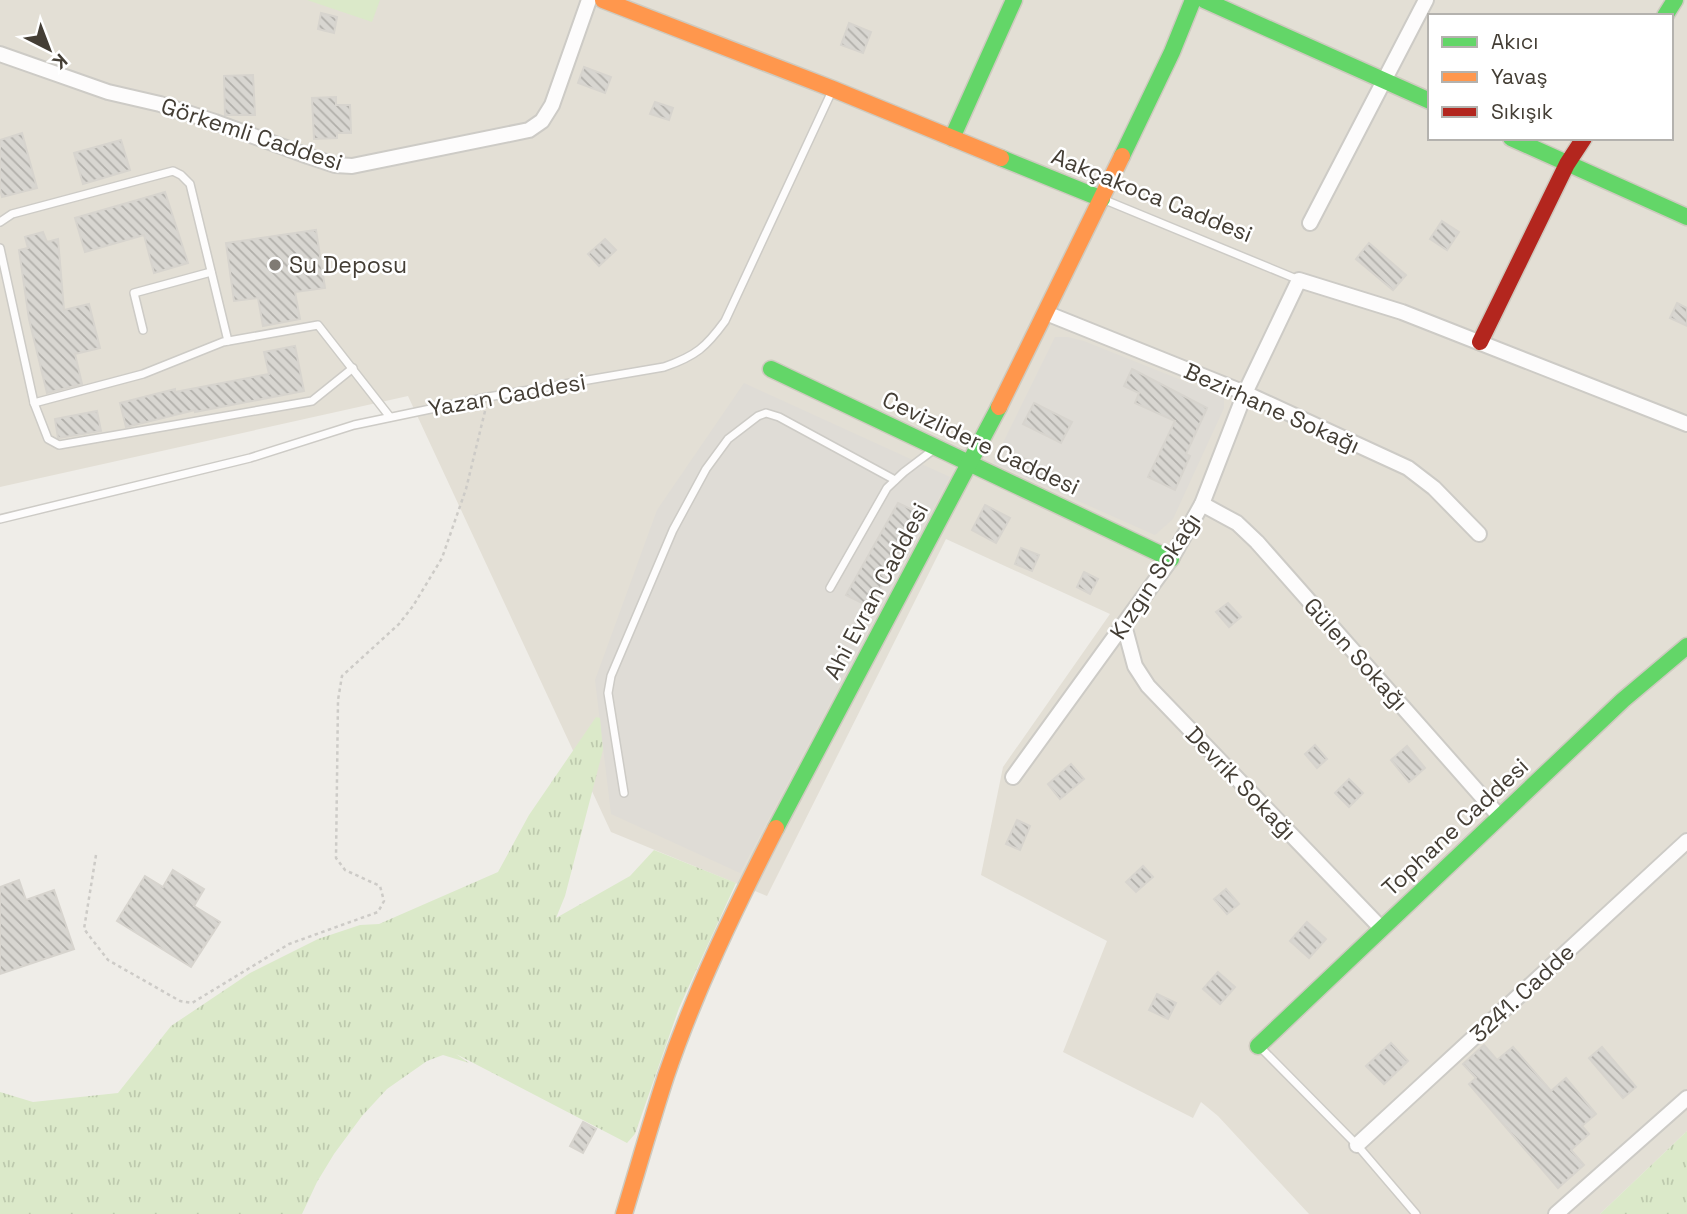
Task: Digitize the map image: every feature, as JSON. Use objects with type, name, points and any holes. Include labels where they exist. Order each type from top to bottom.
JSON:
[{"type":"street","name":"Görkemli Caddesi","points":[[0,54],[108,92],[215,121],[335,165],[352,166],[529,130],[542,121],[552,105],[589,0]]},
{"type":"street","name":"Aakçakoca Caddesi","points":[[603,0],[832,89],[1102,199]]},
{"type":"street","points":[[952,138],[1014,0]]},
{"type":"street","name":"Ahi Evran Caddesi","points":[[624,1214],[666,1076],[690,1013],[746,886],[871,646],[971,463],[1102,199],[1172,52],[1193,0]]},
{"type":"street","points":[[1204,0],[1428,100]]},
{"type":"street","points":[[1310,223],[1426,0]]},
{"type":"street","points":[[1515,140],[1687,217]]},
{"type":"street","points":[[1480,342],[1567,164],[1583,140]]},
{"type":"street","name":"Aakçakoca Caddesi","points":[[1298,279],[1361,298],[1480,342],[1687,425]]},
{"type":"street","name":"Kızgın Sokağı","points":[[1013,777],[1171,559],[1202,504],[1245,393],[1298,279]]},
{"type":"street","name":"Bezirhane Sokağı","points":[[1046,313],[1245,393],[1408,468],[1434,488],[1479,534]]},
{"type":"street","name":"Cevizlidere Caddesi","points":[[771,369],[1171,559]]},
{"type":"street","name":"Gülen Sokağı","points":[[1202,504],[1237,523],[1257,542],[1500,817]]},
{"type":"street","name":"Devrik Sokağı","points":[[1124,625],[1135,666],[1148,686],[1381,928]]},
{"type":"street","name":"Tophane Caddesi","points":[[1258,1046],[1623,700],[1687,646]]},
{"type":"street","name":"3241. Cadde","points":[[1357,1145],[1687,841]]},
{"type":"street","points":[[1556,1214],[1687,1098]]},
{"type":"lane","name":"Yazan Caddesi","points":[[0,519],[250,458],[354,425],[488,397],[664,367],[684,360],[707,345],[724,321],[832,89]]},
{"type":"lane","points":[[0,222],[12,214],[173,171],[181,175],[190,184],[228,341]]},
{"type":"lane","name":"Aakçakoca Caddesi","points":[[1102,199],[1298,279]]},
{"type":"lane","points":[[0,248],[34,403],[48,439],[59,446],[312,401],[353,368]]},
{"type":"lane","points":[[143,330],[134,293],[211,272]]},
{"type":"lane","points":[[34,403],[143,374],[228,341],[318,325],[390,417]]},
{"type":"lane","points":[[624,793],[608,693],[611,676],[673,530],[706,469],[728,439],[766,413],[779,417],[895,480]]},
{"type":"lane","points":[[830,588],[887,488],[936,447]]},
{"type":"lane","points":[[1258,1046],[1357,1145],[1416,1214]]},
{"type":"path","points":[[96,855],[84,929],[108,960],[180,1001],[192,1003],[289,944],[378,912],[384,901],[380,886],[345,870],[336,858],[338,700],[342,677],[399,624],[442,558],[466,489],[488,397]]},
{"type":"shaded area","points":[[0,0],[1687,0],[1687,1131],[1600,1214],[1309,1214],[1218,1116],[1201,1102],[1193,1118],[1063,1052],[1107,941],[981,875],[1003,767],[1110,614],[946,539],[767,896],[611,832],[408,396],[0,487]]},
{"type":"shaded area","points":[[1055,337],[1084,341],[1224,397],[1224,408],[1173,519],[1155,535],[993,463]]},
{"type":"shaded area","points":[[744,383],[950,477],[740,873],[611,814],[595,680],[657,510]]},
{"type":"green space","points":[[307,0],[380,0],[372,22]]},
{"type":"green space","points":[[596,717],[600,718],[603,750],[565,896],[556,918],[630,876],[654,850],[736,883],[679,1008],[635,1134],[627,1143],[456,1054],[469,1063],[443,1055],[427,1061],[387,1089],[362,1116],[334,1154],[302,1214],[0,1214],[0,1092],[33,1102],[118,1093],[171,1026],[250,973],[318,939],[360,925],[379,924],[498,872],[529,815]]},
{"type":"green space","points":[[1687,1131],[1687,1214],[1600,1214]]},
{"type":"building","points":[[321,13],[337,17],[334,33],[318,29]]},
{"type":"building","points":[[849,23],[871,32],[863,53],[841,45]]},
{"type":"building","points":[[584,67],[611,77],[605,93],[578,83]]},
{"type":"building","points":[[253,75],[255,115],[225,115],[224,76]]},
{"type":"building","points":[[336,97],[336,105],[350,105],[351,133],[337,133],[337,138],[314,139],[312,98]]},
{"type":"building","points":[[655,102],[673,108],[669,120],[650,114]]},
{"type":"building","points":[[22,133],[37,188],[2,197],[0,140]]},
{"type":"building","points":[[121,140],[130,170],[83,184],[74,153]]},
{"type":"building","points":[[165,192],[188,263],[154,273],[144,235],[85,252],[75,218]]},
{"type":"building","points":[[1442,221],[1459,232],[1447,250],[1430,239]]},
{"type":"building","name":"Su Deposu","points":[[316,230],[325,288],[295,292],[300,319],[263,326],[258,298],[234,301],[226,243]]},
{"type":"building","points":[[43,232],[47,242],[58,239],[64,310],[89,304],[100,348],[75,354],[82,384],[47,393],[29,319],[19,250],[28,248],[25,237]]},
{"type":"building","points":[[605,239],[616,250],[599,266],[588,254]]},
{"type":"building","points":[[1369,243],[1406,275],[1393,290],[1356,259]]},
{"type":"building","points":[[1677,303],[1687,308],[1687,326],[1670,318]]},
{"type":"building","points":[[295,346],[304,391],[195,410],[126,427],[120,403],[175,389],[175,392],[269,374],[264,352]]},
{"type":"building","points":[[1132,369],[1207,408],[1186,454],[1190,456],[1175,490],[1148,477],[1175,421],[1135,403],[1139,393],[1124,386]]},
{"type":"building","points":[[1034,403],[1072,422],[1061,443],[1023,424]]},
{"type":"building","points":[[97,411],[101,431],[58,438],[55,419]]},
{"type":"building","points":[[1015,454],[1046,469],[1040,482],[1009,467]]},
{"type":"building","points":[[898,503],[921,514],[870,607],[846,595]]},
{"type":"building","points":[[985,505],[1010,518],[996,543],[972,530]]},
{"type":"building","points":[[1021,548],[1039,555],[1032,571],[1015,564]]},
{"type":"building","points":[[1084,572],[1098,579],[1090,594],[1077,587]]},
{"type":"building","points":[[1228,603],[1241,617],[1229,627],[1216,612]]},
{"type":"building","points":[[1315,745],[1327,759],[1317,768],[1305,754]]},
{"type":"building","points":[[1407,746],[1425,768],[1409,782],[1391,760]]},
{"type":"building","points":[[1071,764],[1084,779],[1060,799],[1048,784]]},
{"type":"building","points":[[1349,779],[1363,793],[1349,807],[1335,793]]},
{"type":"building","points":[[1017,820],[1030,826],[1020,850],[1006,844]]},
{"type":"building","points":[[1143,866],[1153,877],[1136,892],[1126,882]]},
{"type":"building","points":[[173,870],[204,889],[194,906],[220,922],[191,967],[117,921],[145,876],[163,887]]},
{"type":"building","points":[[19,880],[26,900],[54,890],[74,949],[0,974],[0,887]]},
{"type":"building","points":[[1226,889],[1239,904],[1227,914],[1214,899]]},
{"type":"building","points":[[1307,922],[1326,939],[1309,958],[1290,941]]},
{"type":"building","points":[[1218,972],[1235,987],[1220,1004],[1203,989]]},
{"type":"building","points":[[1157,994],[1176,1003],[1168,1019],[1149,1010]]},
{"type":"building","points":[[1391,1043],[1408,1061],[1384,1084],[1366,1066]]},
{"type":"building","points":[[1484,1045],[1497,1060],[1513,1047],[1551,1091],[1566,1078],[1596,1114],[1582,1126],[1589,1134],[1571,1150],[1584,1165],[1558,1188],[1469,1084],[1476,1078],[1463,1064]]},
{"type":"building","points":[[1602,1047],[1636,1087],[1623,1098],[1589,1058]]},
{"type":"building","points":[[583,1122],[596,1129],[583,1153],[570,1146]]},
{"type":"traffic: fast","points":[[952,138],[1014,0]]},
{"type":"traffic: fast","points":[[1122,156],[1172,52],[1193,0]]},
{"type":"traffic: fast","points":[[1204,0],[1428,100]]},
{"type":"traffic: fast","points":[[1666,14],[1675,0]]},
{"type":"traffic: fast","points":[[1515,140],[1687,217]]},
{"type":"traffic: fast","points":[[1001,158],[1102,199]]},
{"type":"traffic: fast","points":[[771,369],[1171,559]]},
{"type":"traffic: fast","points":[[776,828],[999,407]]},
{"type":"traffic: fast","points":[[1258,1046],[1623,700],[1687,646]]},
{"type":"traffic: slow","points":[[603,0],[833,89],[1001,158]]},
{"type":"traffic: slow","points":[[999,407],[1122,156]]},
{"type":"traffic: slow","points":[[624,1214],[666,1076],[690,1013],[731,919],[776,828]]},
{"type":"traffic: jam","points":[[1480,342],[1567,164],[1583,140]]},
{"type":"place","name":"Su Deposu","points":[[275,265]]}]
